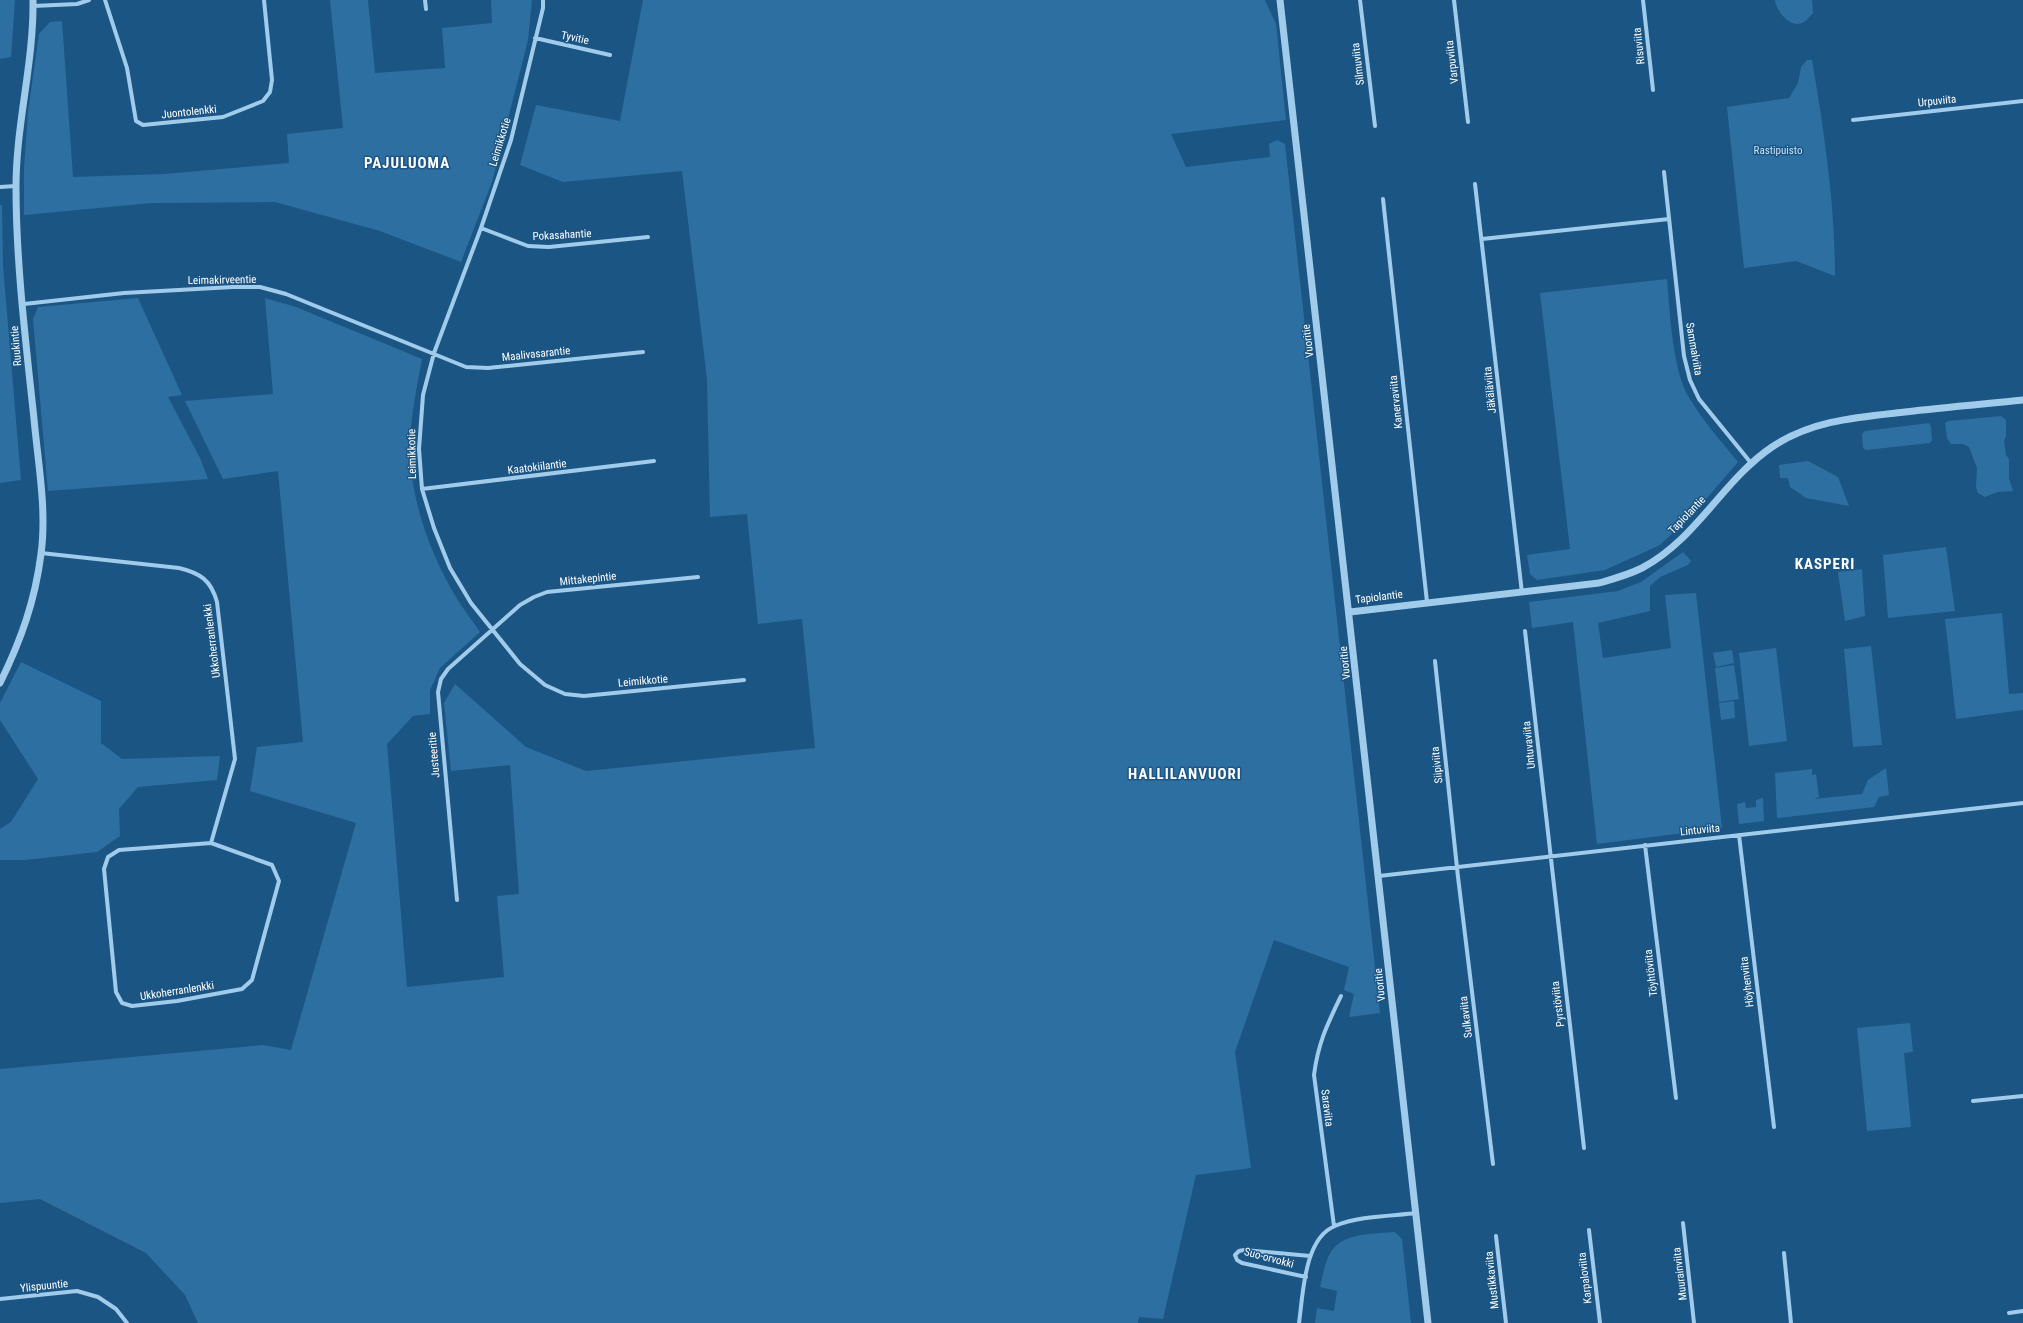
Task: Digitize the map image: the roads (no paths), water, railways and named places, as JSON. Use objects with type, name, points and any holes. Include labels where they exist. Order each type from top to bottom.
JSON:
[{"type":"street","points":[[33,3],[77,4],[89,0]]},
{"type":"street","name":"Juontolenkki","points":[[105,0],[127,68],[136,121],[143,125],[223,117],[263,101],[270,92],[272,80],[264,0]]},
{"type":"street","points":[[425,0],[426,9]]},
{"type":"street","name":"Leimikkotie","points":[[543,0],[543,8],[511,140],[481,228],[434,353],[423,395],[419,449],[422,489],[434,528],[450,568],[471,603],[520,664],[545,685],[565,694],[584,696],[744,680]]},
{"type":"street","name":"Vuoritie","points":[[1280,0],[1350,612],[1428,1323]]},
{"type":"street","name":"Silmuviita","points":[[1360,0],[1375,126]]},
{"type":"street","name":"Varpuviita","points":[[1454,0],[1468,122]]},
{"type":"street","name":"Risuviita","points":[[1643,0],[1654,90]]},
{"type":"street","name":"Ruukintie","points":[[0,682],[22,637],[34,595],[41,553],[41,490],[24,304],[16,186],[21,120],[32,31],[33,3]]},
{"type":"street","name":"Tyvitie","points":[[535,38],[610,55]]},
{"type":"street","name":"Urpuviita","points":[[1854,120],[2023,101]]},
{"type":"street","name":"Sammalviita","points":[[1664,172],[1684,356],[1690,380],[1698,399],[1751,463]]},
{"type":"street","name":"Jäkäläviita","points":[[1475,184],[1522,593]]},
{"type":"street","points":[[0,187],[16,186]]},
{"type":"street","name":"Kanervaviita","points":[[1383,199],[1427,602]]},
{"type":"street","points":[[1482,239],[1669,219]]},
{"type":"street","name":"Pokasahantie","points":[[481,228],[528,246],[549,247],[648,237]]},
{"type":"street","name":"Leimakirveentie","points":[[24,304],[124,293],[260,287],[286,294],[434,353]]},
{"type":"street","name":"Maalivasarantie","points":[[434,353],[466,367],[488,368],[642,352]]},
{"type":"street","name":"Tapiolantie","points":[[1350,612],[1599,583],[1642,568],[1668,550],[1690,531],[1751,463],[1786,439],[1803,430],[1838,420],[2023,400]]},
{"type":"street","name":"Kaatokiilantie","points":[[422,489],[654,461]]},
{"type":"street","name":"Ukkoherranlenkki","points":[[41,553],[179,568],[201,575],[214,591],[217,602],[235,760],[211,843]]},
{"type":"street","name":"Mittakepintie","points":[[492,630],[520,605],[534,596],[547,592],[698,577]]},
{"type":"street","name":"Justeeritie","points":[[457,900],[438,692],[441,679],[448,669],[492,630]]},
{"type":"street","name":"Untuvaviita","points":[[1525,631],[1550,857]]},
{"type":"street","name":"Siipiviita","points":[[1435,661],[1457,868]]},
{"type":"street","name":"Lintuviita","points":[[1379,876],[2023,802]]},
{"type":"street","name":"Höyhenviita","points":[[1739,834],[1774,1127]]},
{"type":"street","name":"Ukkoherranlenkki","points":[[211,843],[272,865],[279,881],[252,980],[242,989],[177,1001],[132,1006],[122,1003],[116,992],[104,869],[108,857],[119,850],[211,843]]},
{"type":"street","name":"Töyhtöviita","points":[[1645,845],[1676,1098]]},
{"type":"street","name":"Pyrstöviita","points":[[1550,857],[1584,1148]]},
{"type":"street","name":"Sulkaviita","points":[[1457,868],[1493,1164]]},
{"type":"street","name":"Saraviita","points":[[1334,1226],[1314,1075],[1317,1050],[1324,1031],[1341,996]]},
{"type":"street","points":[[1973,1101],[2023,1096]]},
{"type":"street","points":[[1299,1323],[1310,1256],[1320,1238],[1334,1226],[1353,1221],[1417,1213]]},
{"type":"street","name":"Muurainviita","points":[[1683,1223],[1694,1323]]},
{"type":"street","name":"Karpaloviita","points":[[1589,1230],[1600,1323]]},
{"type":"street","name":"Mustikkaviita","points":[[1496,1236],[1506,1323]]},
{"type":"street","name":"Suo-orvokki","points":[[1306,1277],[1242,1263],[1237,1260],[1235,1255],[1238,1251],[1244,1250],[1310,1256]]},
{"type":"street","points":[[1784,1253],[1791,1323]]},
{"type":"street","name":"Ylispuuntie","points":[[0,1299],[77,1291],[98,1297],[116,1309],[127,1323]]},
{"type":"street","points":[[2009,1312],[2023,1311]]},
{"type":"district","name":"PAJULUOMA","points":[[407,163]]},
{"type":"district","name":"KASPERI","points":[[1825,564]]},
{"type":"district","name":"HALLILANVUORI","points":[[1185,774]]},
{"type":"park label","name":"Rastipuisto","points":[[1778,150]]}]
